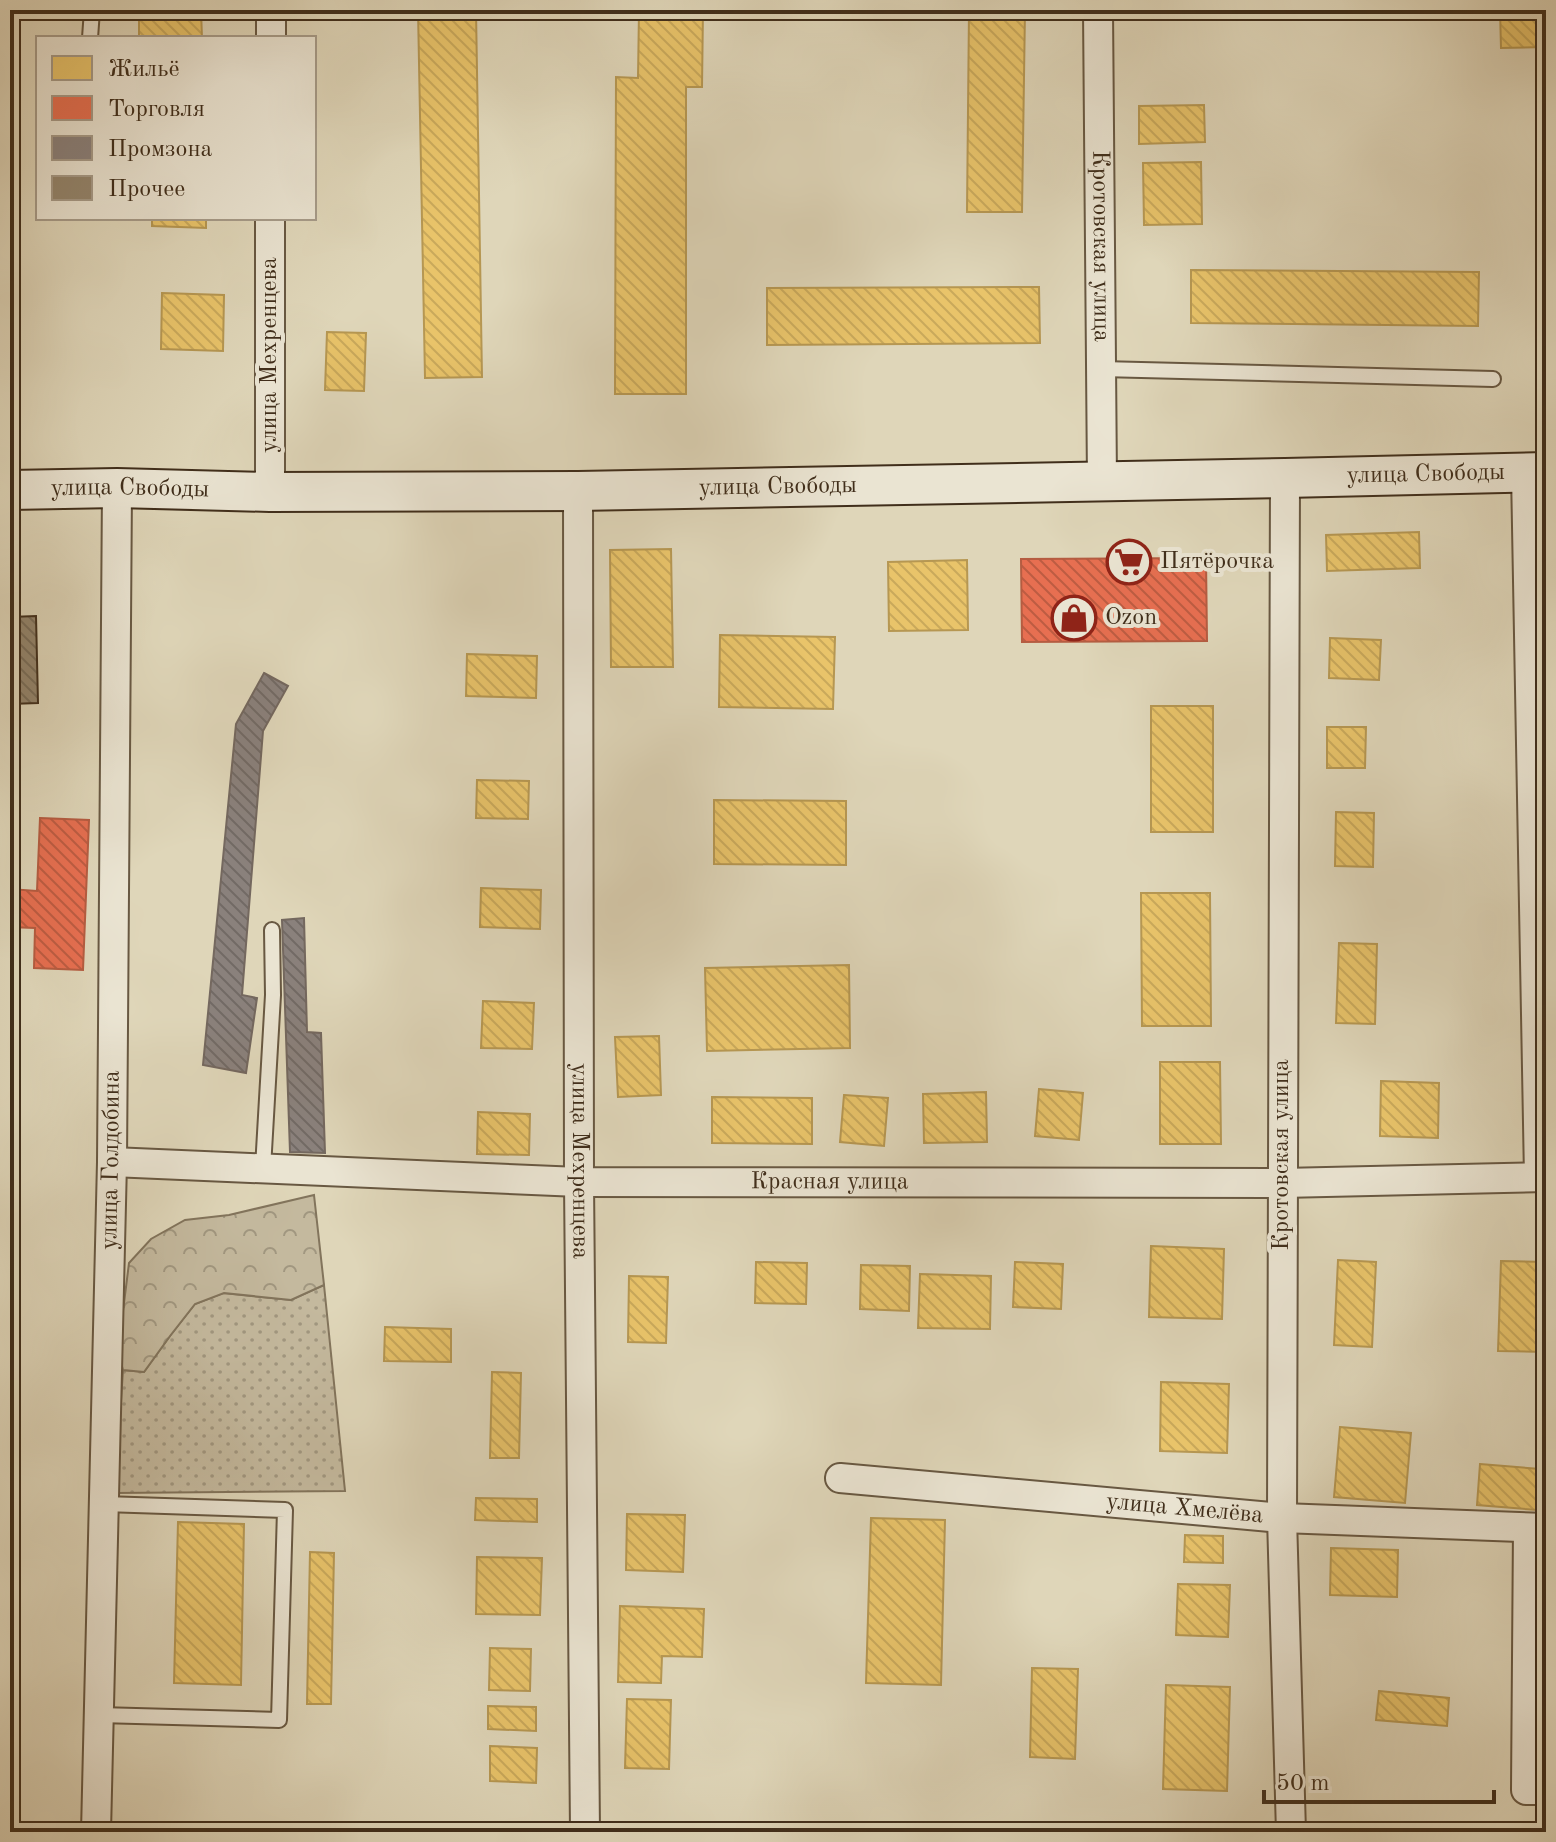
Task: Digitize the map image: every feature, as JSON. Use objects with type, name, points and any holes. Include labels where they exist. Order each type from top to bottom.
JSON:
[{"type":"main road","name":"улица Свободы","points":[[10,490],[578,491],[1536,472]]},
{"type":"street","points":[[271,10],[271,36]]},
{"type":"street","name":"Кротовская улица","points":[[1098,10],[1102,481]]},
{"type":"street","name":"улица Мехренцева","points":[[270,220],[270,492]]},
{"type":"street","points":[[1536,472],[1543,1177]]},
{"type":"street","name":"Кротовская улица","points":[[1285,478],[1282,1518],[1291,1832]]},
{"type":"street","name":"улица Голдобина","points":[[96,1832],[112,1162],[117,488]]},
{"type":"street","name":"улица Мехренцева","points":[[578,491],[579,1182],[585,1832]]},
{"type":"street","name":"Красная улица","points":[[112,1162],[579,1182],[1282,1183],[1543,1177]]},
{"type":"street","name":"улица Хмелёва","points":[[840,1478],[1282,1518],[1537,1528],[1526,1790],[1546,1790]]},
{"type":"lane","points":[[90,36],[92,10]]},
{"type":"lane","points":[[1101,369],[1493,379]]},
{"type":"lane","points":[[263,1168],[273,995],[272,930]]},
{"type":"lane","points":[[99,1715],[279,1720],[285,1510],[104,1504]]},
{"type":"green space","points":[[314,1195],[324,1285],[291,1300],[224,1293],[195,1304],[144,1372],[123,1370],[118,1351],[129,1263],[151,1239],[185,1220],[229,1215]]},
{"type":"green space","points":[[324,1285],[345,1491],[115,1493],[123,1370],[144,1372],[195,1304],[223,1293],[291,1300]]},
{"type":"building: Жильё","points":[[139,10],[201,10],[202,36],[139,36]]},
{"type":"building: Жильё","points":[[418,10],[476,10],[482,377],[425,378]]},
{"type":"building: Жильё","points":[[639,10],[703,10],[702,87],[686,87],[686,394],[615,394],[616,77],[638,78]]},
{"type":"building: Жильё","points":[[969,10],[1025,10],[1022,212],[967,212]]},
{"type":"building: Жильё","points":[[1500,10],[1546,10],[1546,47],[1501,48]]},
{"type":"building: Жильё","points":[[1204,105],[1205,142],[1139,144],[1139,106]]},
{"type":"building: Жильё","points":[[1201,162],[1202,224],[1144,225],[1143,163]]},
{"type":"building: Жильё","points":[[152,220],[206,220],[206,228],[152,226]]},
{"type":"building: Жильё","points":[[1191,270],[1479,272],[1478,326],[1191,323]]},
{"type":"building: Жильё","points":[[1039,287],[1040,343],[767,345],[767,288]]},
{"type":"building: Жильё","points":[[162,293],[224,295],[223,351],[161,349]]},
{"type":"building: Жильё","points":[[327,332],[366,333],[364,391],[325,390]]},
{"type":"building: Жильё","points":[[1546,366],[1546,415],[1542,415],[1541,367]]},
{"type":"building: Жильё","points":[[1419,532],[1420,568],[1327,571],[1326,535]]},
{"type":"building: Жильё","points":[[1545,542],[1546,626],[1542,626]]},
{"type":"building: Жильё","points":[[671,549],[673,667],[611,667],[610,550]]},
{"type":"building: Жильё","points":[[967,560],[968,630],[889,631],[888,562]]},
{"type":"building: Жильё","points":[[720,635],[835,637],[833,709],[719,707]]},
{"type":"building: Жильё","points":[[1330,638],[1381,640],[1379,680],[1329,678]]},
{"type":"building: Жильё","points":[[467,654],[537,656],[536,698],[466,696]]},
{"type":"building: Жильё","points":[[1151,706],[1213,706],[1213,832],[1151,832]]},
{"type":"building: Жильё","points":[[1327,727],[1366,727],[1365,768],[1327,768]]},
{"type":"building: Жильё","points":[[477,780],[529,781],[528,819],[476,818]]},
{"type":"building: Жильё","points":[[714,800],[846,801],[846,865],[714,864]]},
{"type":"building: Жильё","points":[[1336,812],[1374,813],[1373,867],[1335,866]]},
{"type":"building: Жильё","points":[[481,888],[541,890],[540,929],[480,927]]},
{"type":"building: Жильё","points":[[1141,893],[1210,893],[1211,1026],[1142,1026]]},
{"type":"building: Жильё","points":[[1339,943],[1377,944],[1375,1024],[1336,1023]]},
{"type":"building: Жильё","points":[[849,965],[850,1048],[707,1051],[705,968]]},
{"type":"building: Жильё","points":[[483,1001],[534,1003],[532,1049],[481,1048]]},
{"type":"building: Жильё","points":[[659,1036],[661,1095],[618,1097],[615,1037]]},
{"type":"building: Жильё","points":[[1160,1062],[1220,1062],[1221,1144],[1160,1144]]},
{"type":"building: Жильё","points":[[1381,1081],[1439,1083],[1438,1138],[1380,1136]]},
{"type":"building: Жильё","points":[[1039,1089],[1083,1093],[1079,1140],[1035,1136]]},
{"type":"building: Жильё","points":[[986,1092],[987,1142],[924,1143],[923,1094]]},
{"type":"building: Жильё","points":[[844,1095],[888,1098],[884,1146],[840,1142]]},
{"type":"building: Жильё","points":[[712,1097],[812,1098],[812,1144],[712,1143]]},
{"type":"building: Жильё","points":[[478,1112],[530,1114],[529,1155],[477,1154]]},
{"type":"building: Жильё","points":[[1151,1246],[1224,1249],[1222,1319],[1149,1317]]},
{"type":"building: Жильё","points":[[1338,1260],[1376,1262],[1372,1347],[1334,1345]]},
{"type":"building: Жильё","points":[[1501,1261],[1546,1262],[1545,1352],[1498,1351]]},
{"type":"building: Жильё","points":[[756,1262],[807,1263],[806,1304],[755,1303]]},
{"type":"building: Жильё","points":[[1015,1262],[1063,1264],[1061,1309],[1013,1307]]},
{"type":"building: Жильё","points":[[861,1265],[910,1266],[909,1311],[860,1309]]},
{"type":"building: Жильё","points":[[920,1274],[991,1276],[990,1329],[918,1328]]},
{"type":"building: Жильё","points":[[629,1276],[668,1277],[666,1343],[628,1342]]},
{"type":"building: Жильё","points":[[385,1327],[451,1329],[451,1362],[384,1361]]},
{"type":"building: Жильё","points":[[492,1372],[521,1373],[519,1458],[490,1458]]},
{"type":"building: Жильё","points":[[1161,1382],[1229,1384],[1227,1453],[1160,1451]]},
{"type":"building: Жильё","points":[[1340,1427],[1411,1433],[1405,1503],[1334,1497]]},
{"type":"building: Жильё","points":[[1480,1464],[1540,1469],[1537,1510],[1477,1505]]},
{"type":"building: Жильё","points":[[476,1498],[537,1499],[537,1522],[475,1520]]},
{"type":"building: Жильё","points":[[627,1514],[685,1515],[683,1572],[626,1570]]},
{"type":"building: Жильё","points":[[871,1518],[945,1520],[941,1685],[866,1683]]},
{"type":"building: Жильё","points":[[178,1522],[244,1524],[241,1685],[174,1683]]},
{"type":"building: Жильё","points":[[1185,1535],[1223,1536],[1223,1563],[1184,1562]]},
{"type":"building: Жильё","points":[[1331,1548],[1398,1550],[1397,1597],[1330,1595]]},
{"type":"building: Жильё","points":[[310,1552],[334,1553],[331,1704],[307,1704]]},
{"type":"building: Жильё","points":[[477,1557],[542,1558],[540,1615],[476,1614]]},
{"type":"building: Жильё","points":[[1178,1584],[1230,1585],[1228,1637],[1176,1635]]},
{"type":"building: Жильё","points":[[620,1606],[704,1609],[702,1657],[662,1656],[661,1683],[618,1682]]},
{"type":"building: Жильё","points":[[490,1648],[531,1649],[530,1691],[489,1690]]},
{"type":"building: Жильё","points":[[1032,1668],[1078,1669],[1075,1759],[1030,1757]]},
{"type":"building: Жильё","points":[[1166,1685],[1230,1687],[1227,1791],[1163,1789]]},
{"type":"building: Жильё","points":[[1379,1691],[1449,1698],[1447,1726],[1376,1720]]},
{"type":"building: Жильё","points":[[627,1699],[671,1700],[669,1769],[625,1768]]},
{"type":"building: Жильё","points":[[488,1706],[536,1707],[536,1731],[488,1729]]},
{"type":"building: Жильё","points":[[1546,1706],[1546,1761],[1539,1760]]},
{"type":"building: Жильё","points":[[490,1746],[537,1748],[536,1783],[490,1781]]},
{"type":"building: Торговля","points":[[1206,558],[1207,641],[1022,642],[1021,559]]},
{"type":"building: Торговля","points":[[40,818],[89,820],[83,970],[34,968],[35,928],[10,927],[10,889],[37,891]]},
{"type":"building: Промзона","points":[[264,673],[288,686],[263,731],[242,995],[257,998],[246,1073],[203,1065],[236,724]]},
{"type":"building: Промзона","points":[[304,918],[307,1032],[321,1033],[325,1153],[290,1152],[282,920]]},
{"type":"building: Прочее","points":[[36,616],[38,703],[10,704],[10,617]]},
{"type":"place","name":"Пятёрочка","points":[[1129,562]]},
{"type":"place","name":"Ozon","points":[[1074,618]]}]
